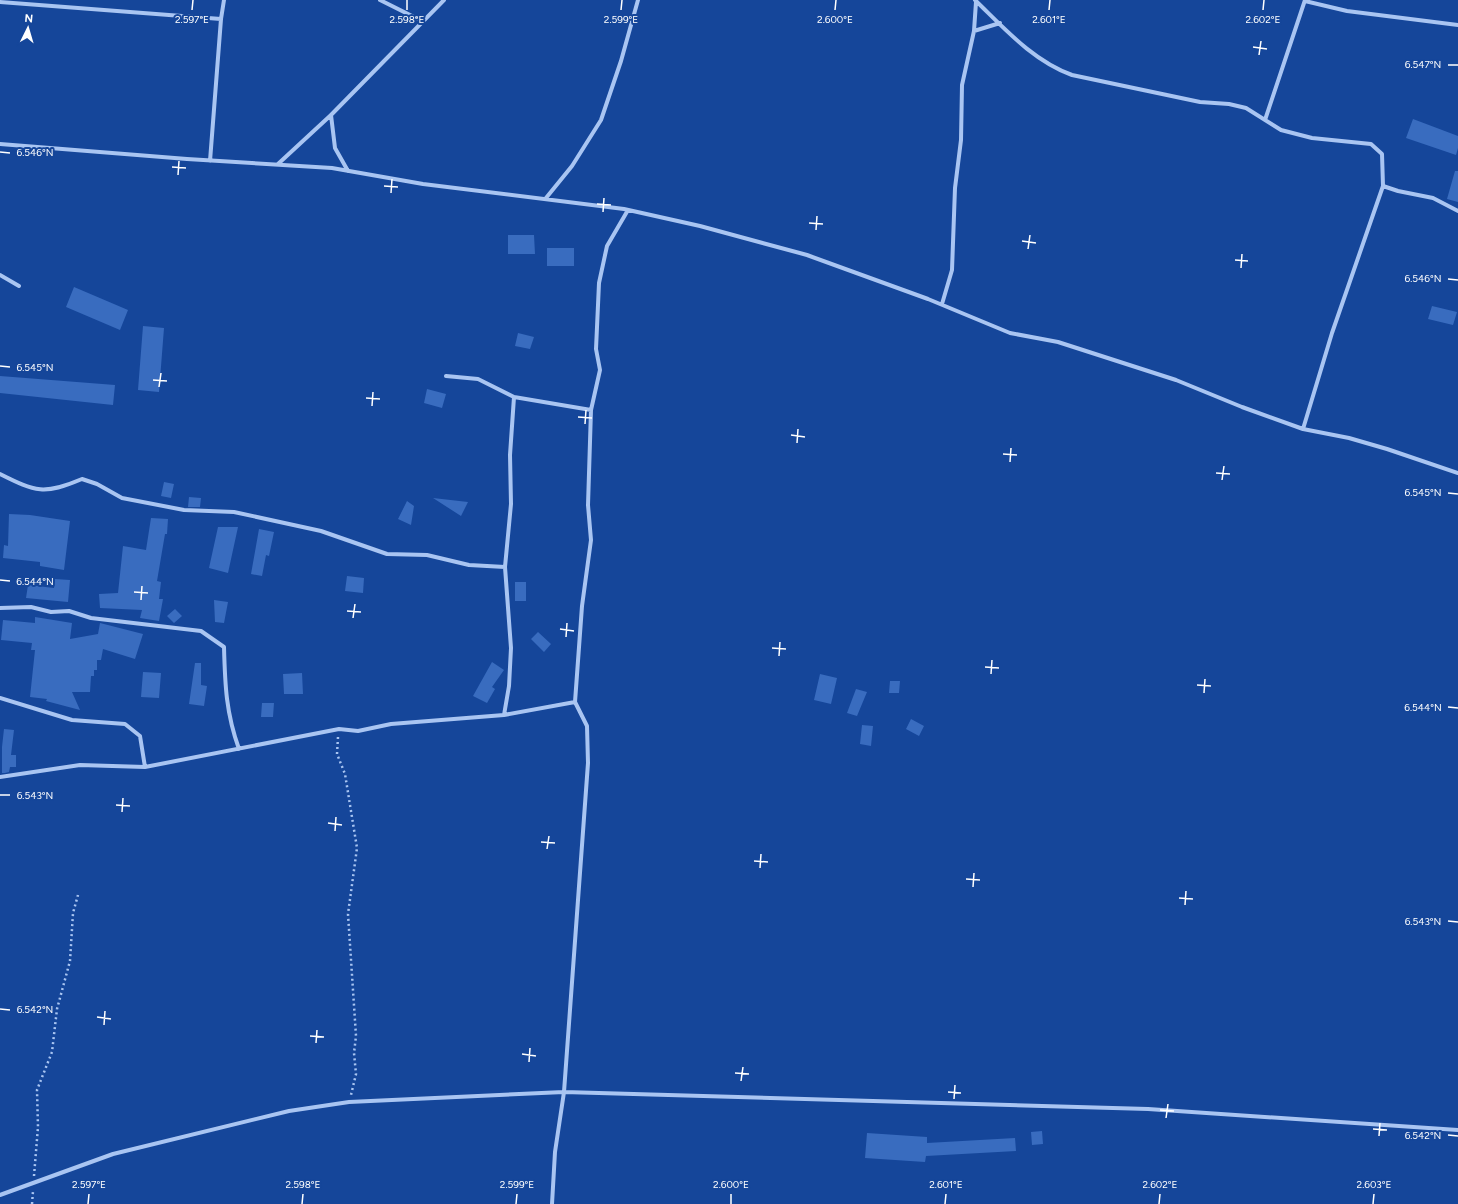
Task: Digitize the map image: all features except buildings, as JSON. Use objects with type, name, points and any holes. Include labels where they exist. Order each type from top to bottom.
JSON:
[{"type":"street","points":[[210,160],[221,19],[224,0]]},
{"type":"street","points":[[380,0],[422,22]]},
{"type":"street","points":[[278,164],[331,115],[444,0]]},
{"type":"street","points":[[546,198],[572,166],[601,120],[623,54],[638,0]]},
{"type":"street","points":[[1265,120],[1305,0],[1347,11],[1458,25]]},
{"type":"street","points":[[976,1],[1030,52],[1067,73],[1200,102],[1229,104],[1246,108],[1281,130],[1312,138],[1371,144],[1382,154],[1383,186],[1332,333],[1303,429]]},
{"type":"street","points":[[942,304],[952,270],[955,188],[961,140],[962,84],[974,31],[976,1]]},
{"type":"street","points":[[0,2],[221,19]]},
{"type":"street","points":[[974,31],[1000,23]]},
{"type":"street","points":[[331,115],[335,148],[348,171]]},
{"type":"street","points":[[0,144],[278,164],[348,171],[423,184],[546,198],[628,210],[700,226],[806,255],[942,304],[1010,333],[1058,342],[1176,380],[1242,407],[1303,429],[1349,438],[1458,473]]},
{"type":"street","points":[[1383,186],[1398,191],[1433,198],[1458,211]]},
{"type":"street","points":[[552,1204],[555,1152],[564,1092],[588,763],[587,726],[575,702],[582,606],[591,540],[588,505],[591,410],[600,370],[596,349],[599,283],[607,246],[628,210]]},
{"type":"street","points":[[0,275],[19,286]]},
{"type":"street","points":[[446,376],[478,379],[514,397],[591,410]]},
{"type":"street","points":[[504,715],[511,648],[505,567],[511,504],[510,455],[514,397]]},
{"type":"street","points":[[0,474],[29,488],[45,490],[63,487],[82,478],[97,484],[122,498],[184,510],[234,512],[321,531],[387,554],[427,555],[469,565],[505,567]]},
{"type":"street","points":[[0,608],[31,607],[51,612],[69,611],[91,618],[201,631],[224,647],[226,701],[232,731],[239,749]]},
{"type":"street","points":[[0,698],[72,720],[124,724],[140,736],[145,767]]},
{"type":"street","points":[[0,777],[80,765],[145,767],[339,729],[358,732],[391,724],[504,715],[575,702]]},
{"type":"street","points":[[0,1195],[113,1154],[289,1111],[349,1102],[564,1092],[1148,1109],[1458,1130]]},
{"type":"path","points":[[339,729],[337,754],[345,774],[357,848],[348,914],[356,1036],[354,1053],[356,1074],[349,1102]]},
{"type":"path","points":[[32,1204],[38,1127],[37,1090],[52,1052],[57,1010],[70,961],[73,912],[78,895]]}]
